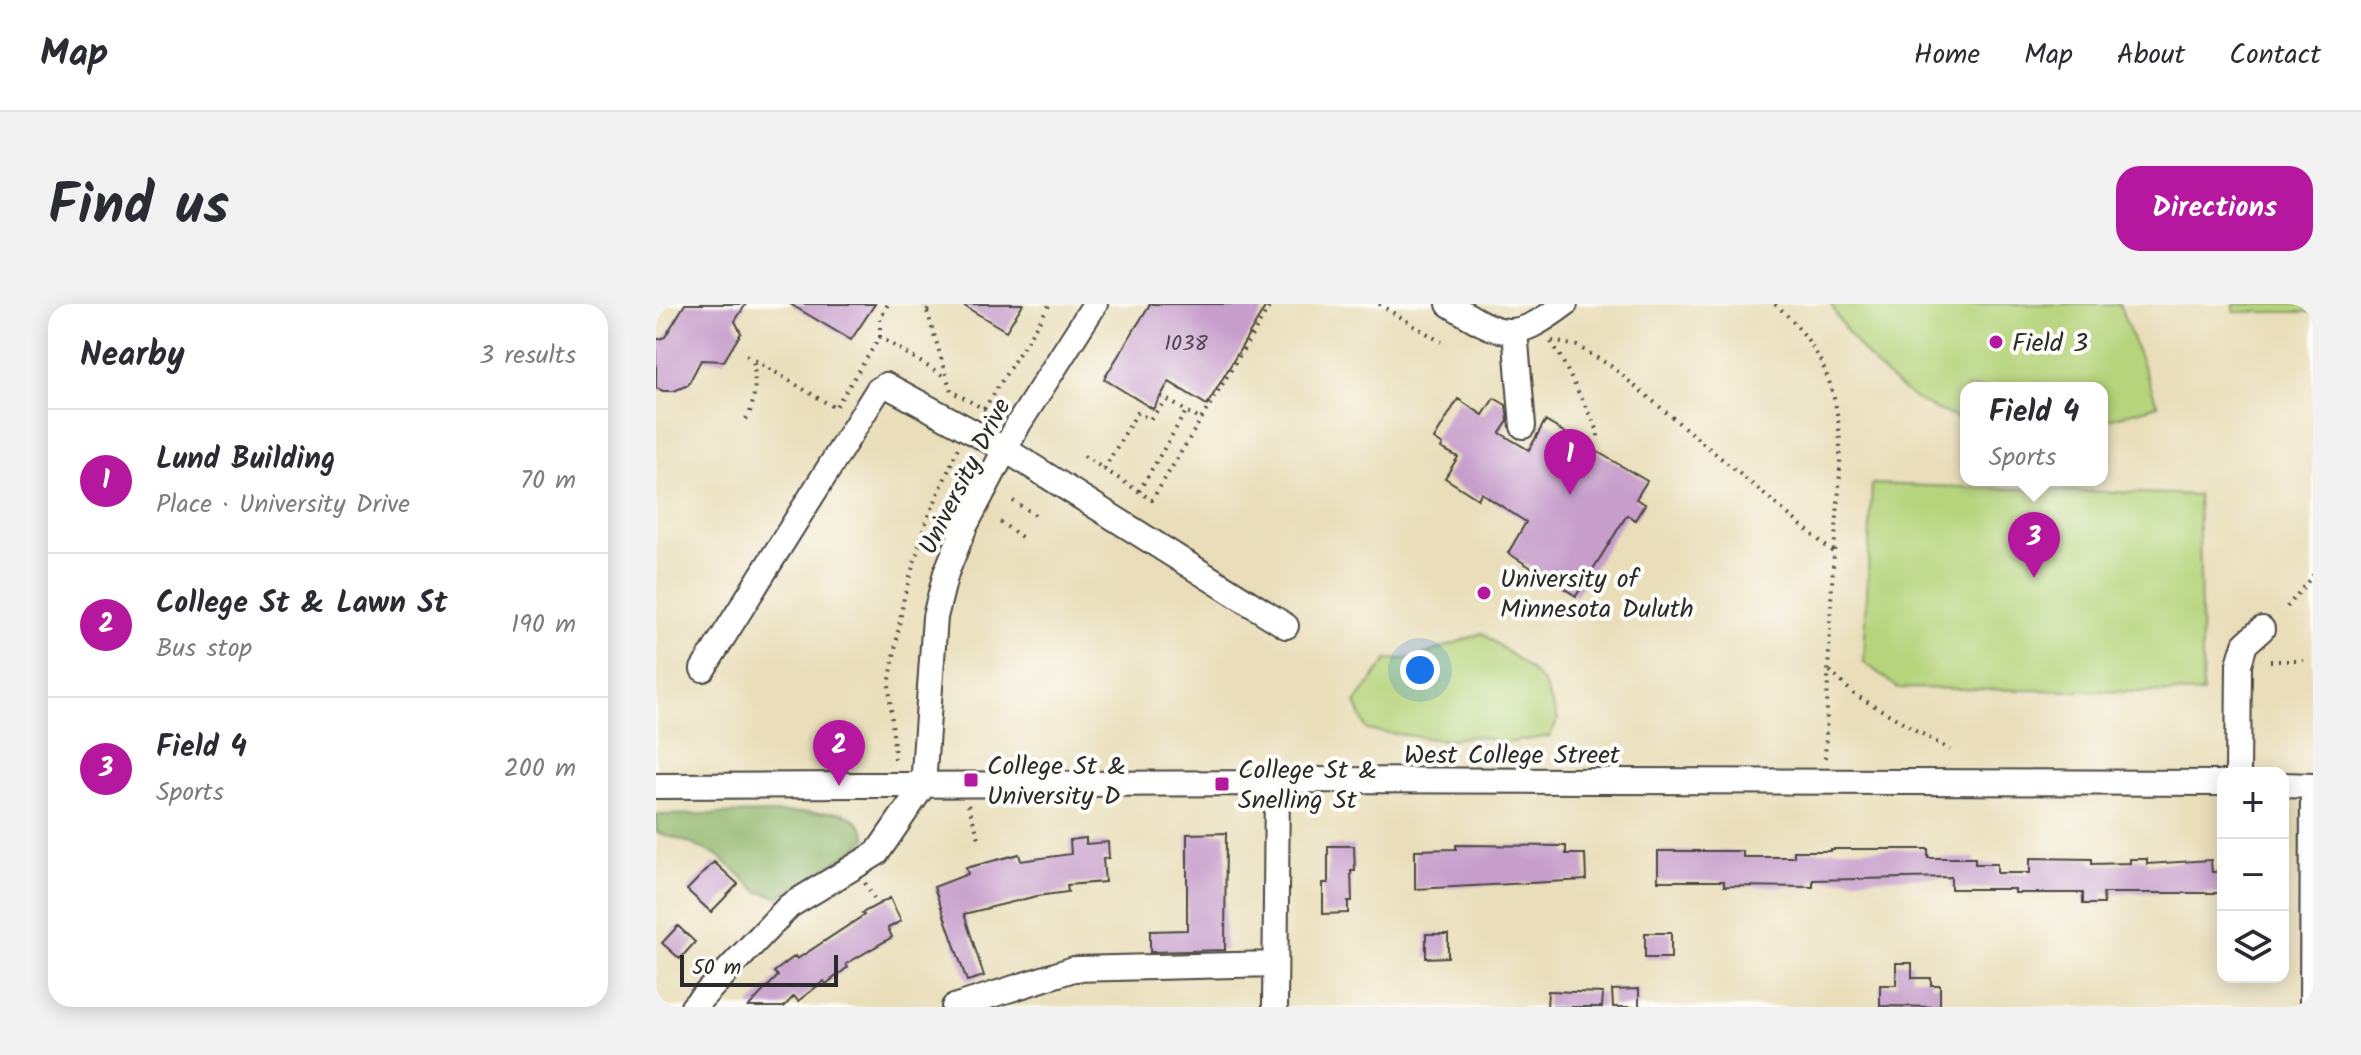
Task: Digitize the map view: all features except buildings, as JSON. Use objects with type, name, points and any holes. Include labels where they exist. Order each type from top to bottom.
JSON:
[{"type":"street","name":"University Drive","points":[[923,786],[935,617],[946,573],[965,526],[1019,423],[1095,304]]},
{"type":"street","points":[[1449,304],[1481,324],[1515,331],[1540,322],[1565,304]]},
{"type":"street","points":[[1515,331],[1523,426]]},
{"type":"street","points":[[703,669],[880,388],[889,386],[1006,450],[1286,626]]},
{"type":"street","points":[[2238,767],[2239,664],[2245,644],[2262,629]]},
{"type":"street","name":"West College Street","points":[[656,786],[1277,783],[1299,780],[2217,783]]},
{"type":"street","points":[[1275,1007],[1277,783]]},
{"type":"street","points":[[2289,785],[2313,786],[2312,1007]]},
{"type":"street","points":[[693,1007],[789,906],[877,853],[923,786]]},
{"type":"street","points":[[954,1007],[1074,969],[1275,964]]},
{"type":"path","points":[[746,355],[835,408],[880,337],[880,318],[888,304]]},
{"type":"path","points":[[925,304],[951,391],[984,409],[1004,415]]},
{"type":"path","points":[[927,311],[932,304]]},
{"type":"path","points":[[984,409],[1050,304]]},
{"type":"path","points":[[1084,456],[1152,500],[1271,304]]},
{"type":"path","points":[[1379,304],[1441,342]]},
{"type":"path","points":[[1775,304],[1800,327],[1813,349],[1832,393],[1839,422],[1842,469],[1834,553],[1824,782]]},
{"type":"path","points":[[880,337],[945,377]]},
{"type":"path","points":[[1598,440],[1598,431],[1549,340],[1577,346],[1611,366],[1834,553]]},
{"type":"path","points":[[746,419],[750,413],[755,370],[753,359]]},
{"type":"path","points":[[1104,469],[1137,413],[1150,419],[1164,398],[1201,420]]},
{"type":"path","points":[[1139,491],[1185,413]]},
{"type":"path","points":[[895,759],[889,685],[902,611],[925,525],[958,448]]},
{"type":"path","points":[[1013,501],[1040,518]]},
{"type":"path","points":[[1000,522],[1026,540]]},
{"type":"path","points":[[2287,607],[2313,575]]},
{"type":"path","points":[[2270,661],[2303,661]]},
{"type":"path","points":[[1830,671],[1854,694],[1950,750]]},
{"type":"green space","name":"Field 3","points":[[1831,304],[2119,304],[2158,405],[2108,419],[2108,382],[1960,382],[1960,419],[1920,402],[1890,380],[1856,343]]},
{"type":"green space","points":[[2234,304],[2313,304],[2313,312],[2234,312]]},
{"type":"green space","points":[[1872,484],[2198,495],[2203,693],[1898,688],[1864,662]]},
{"type":"green space","points":[[1482,633],[1543,682],[1558,719],[1550,736],[1506,743],[1475,736],[1443,740],[1367,730],[1355,703],[1387,660],[1415,658]]},
{"type":"green space","points":[[839,812],[857,821],[867,838],[854,850],[779,897],[759,892],[717,855],[656,832],[656,815]]},
{"type":"place","name":"Field 3","points":[[1996,342]]},
{"type":"place","name":"Lund Building","points":[[1570,495]]},
{"type":"place","name":"Field 4","points":[[2034,578]]},
{"type":"place","name":"University of Minnesota Duluth","points":[[1484,593]]},
{"type":"place","name":"College St & University D","points":[[971,780]]},
{"type":"place","name":"College St & Snelling St","points":[[1222,784]]},
{"type":"place","name":"College St & Lawn St","points":[[839,786]]}]
